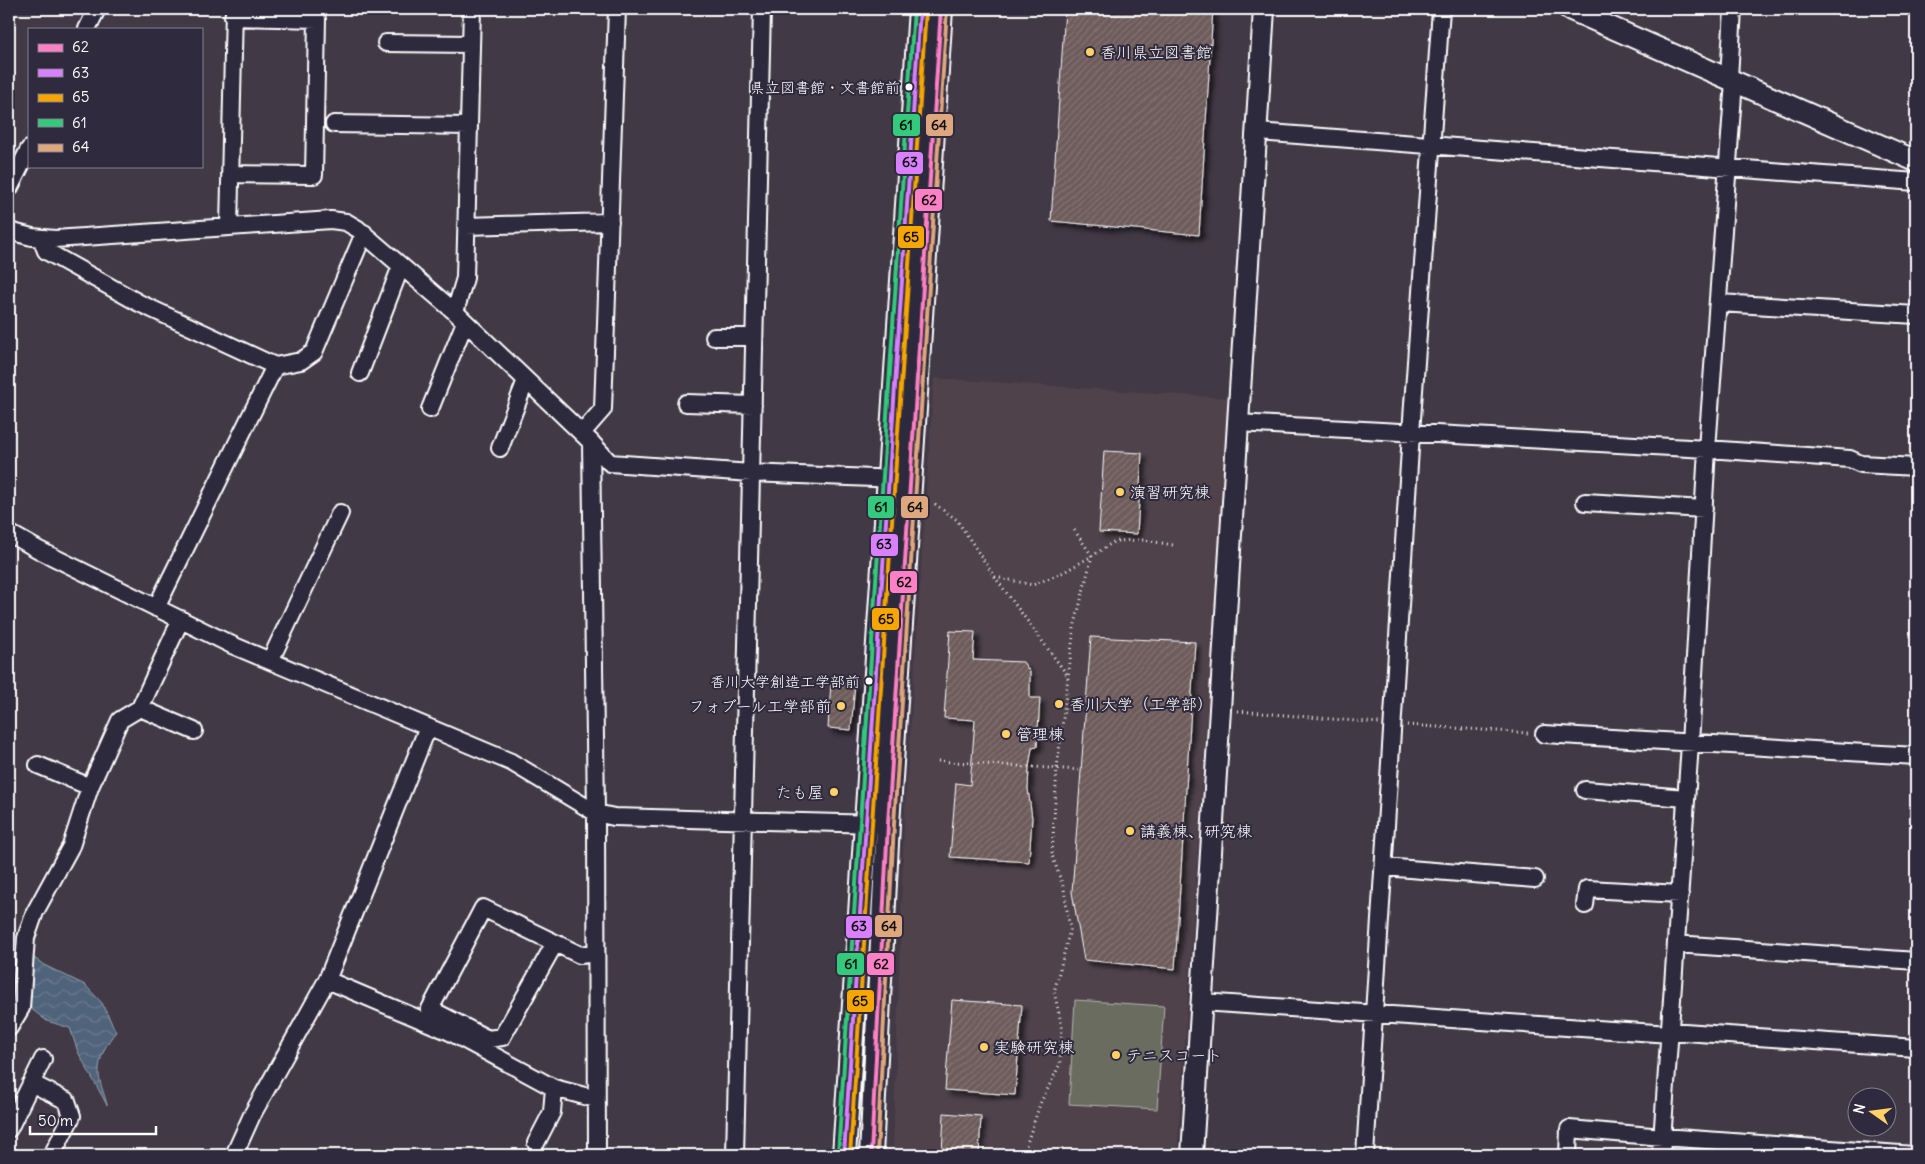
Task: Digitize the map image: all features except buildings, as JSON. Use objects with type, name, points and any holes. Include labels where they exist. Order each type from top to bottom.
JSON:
[{"type":"main road","points":[[844,1155],[920,9]]},
{"type":"main road","points":[[870,1155],[888,824],[941,9]]},
{"type":"street","points":[[88,28],[97,9]]},
{"type":"street","points":[[430,409],[460,317],[465,278],[472,9]]},
{"type":"street","points":[[598,1155],[596,1099],[596,813],[586,437],[603,410],[617,9]]},
{"type":"street","points":[[735,1155],[762,9]]},
{"type":"street","points":[[1192,1155],[1264,9]]},
{"type":"street","points":[[1365,1155],[1411,433],[1442,9]]},
{"type":"street","points":[[1569,9],[1916,161]]},
{"type":"street","points":[[1662,1155],[1690,744],[1707,449],[1728,168],[1733,9]]},
{"type":"street","points":[[229,227],[230,174],[234,13],[318,19],[314,175],[230,174]]},
{"type":"street","points":[[386,43],[471,44]]},
{"type":"street","points":[[334,124],[469,126]]},
{"type":"street","points":[[1257,132],[1916,182]]},
{"type":"street","points":[[9,190],[28,150]]},
{"type":"street","points":[[9,231],[55,239],[331,220],[346,222],[364,233],[460,317],[586,437],[610,463],[751,473],[910,479]]},
{"type":"street","points":[[466,226],[610,222]]},
{"type":"street","points":[[41,238],[46,251],[139,303],[275,366],[300,361],[314,352],[364,233]]},
{"type":"street","points":[[360,373],[401,266]]},
{"type":"street","points":[[1719,303],[1916,315]]},
{"type":"street","points":[[714,337],[754,337]]},
{"type":"street","points":[[156,608],[275,366]]},
{"type":"street","points":[[500,448],[526,380]]},
{"type":"street","points":[[686,403],[753,405]]},
{"type":"street","points":[[1238,423],[1707,449],[1850,459],[1861,464],[1916,467]]},
{"type":"street","points":[[1585,502],[1704,509]]},
{"type":"street","points":[[270,661],[340,513]]},
{"type":"street","points":[[9,534],[232,644],[511,762],[596,813],[614,817],[888,824]]},
{"type":"street","points":[[9,1028],[21,1008],[26,938],[35,912],[71,846],[90,788],[120,720],[140,708],[180,620]]},
{"type":"street","points":[[140,708],[194,731]]},
{"type":"street","points":[[234,1155],[252,1115],[327,980],[428,727]]},
{"type":"street","points":[[1544,734],[1916,756]]},
{"type":"street","points":[[38,765],[90,788]]},
{"type":"street","points":[[1585,790],[1686,798]]},
{"type":"street","points":[[1384,867],[1535,879]]},
{"type":"street","points":[[1585,906],[1587,888],[1680,894]]},
{"type":"street","points":[[555,943],[502,1037],[488,1039],[430,1009],[483,908],[580,955],[596,953]]},
{"type":"street","points":[[1676,944],[1916,961]]},
{"type":"street","points":[[327,980],[450,1032],[554,1088],[596,1099]]},
{"type":"street","points":[[1202,1002],[1374,1015],[1916,1048]]},
{"type":"street","points":[[9,1129],[43,1059]]},
{"type":"street","points":[[31,1083],[67,1101],[72,1116],[52,1155]]},
{"type":"street","points":[[536,1143],[552,1112],[554,1088]]},
{"type":"street","points":[[1568,1155],[1569,1129],[1853,1153],[1914,1155]]},
{"type":"path","points":[[935,504],[957,520],[994,576],[1068,676]]},
{"type":"path","points":[[1024,1155],[1040,1104],[1060,1064],[1062,1027],[1054,992],[1070,930],[1064,889],[1052,855],[1057,768],[1074,628],[1092,556],[1073,528]]},
{"type":"path","points":[[994,576],[1033,585],[1064,572],[1115,541],[1144,540],[1173,545]]},
{"type":"path","points":[[938,761],[1080,770]]},
{"type":"shaded area","name":"香川大学（工学部）","points":[[934,378],[1229,398],[1177,1155],[893,1155],[904,825]]},
{"type":"green space","name":"テニスコート","points":[[1075,1000],[1164,1006],[1157,1109],[1069,1104]]},
{"type":"water","points":[[9,940],[44,965],[85,985],[102,1003],[116,1032],[109,1040],[99,1068],[99,1077],[107,1105],[78,1052],[70,1028],[47,1021],[9,992]]},
{"type":"transit line","name":"61","points":[[838,1155],[914,9]]},
{"type":"transit line","name":"63","points":[[844,1155],[920,9]]},
{"type":"transit line","name":"65","points":[[850,1155],[926,9]]},
{"type":"transit line","name":"62","points":[[871,1155],[888,824],[941,9]]},
{"type":"transit line","name":"64","points":[[877,1155],[894,824],[947,9]]},
{"type":"place","name":"香川県立図書館","points":[[1090,52]]},
{"type":"place","name":"県立図書館・文書館前","points":[[909,87]]},
{"type":"place","name":"演習研究棟","points":[[1120,492]]},
{"type":"place","name":"香川大学創造工学部前","points":[[869,681]]},
{"type":"place","name":"香川大学（工学部）","points":[[1059,704]]},
{"type":"place","name":"フォブール工学部前","points":[[841,706]]},
{"type":"place","name":"管理棟","points":[[1006,734]]},
{"type":"place","name":"たも屋","points":[[834,792]]},
{"type":"place","name":"講義棟、研究棟","points":[[1130,831]]},
{"type":"place","name":"実験研究棟","points":[[984,1047]]},
{"type":"place","name":"テニスコート","points":[[1116,1055]]}]
